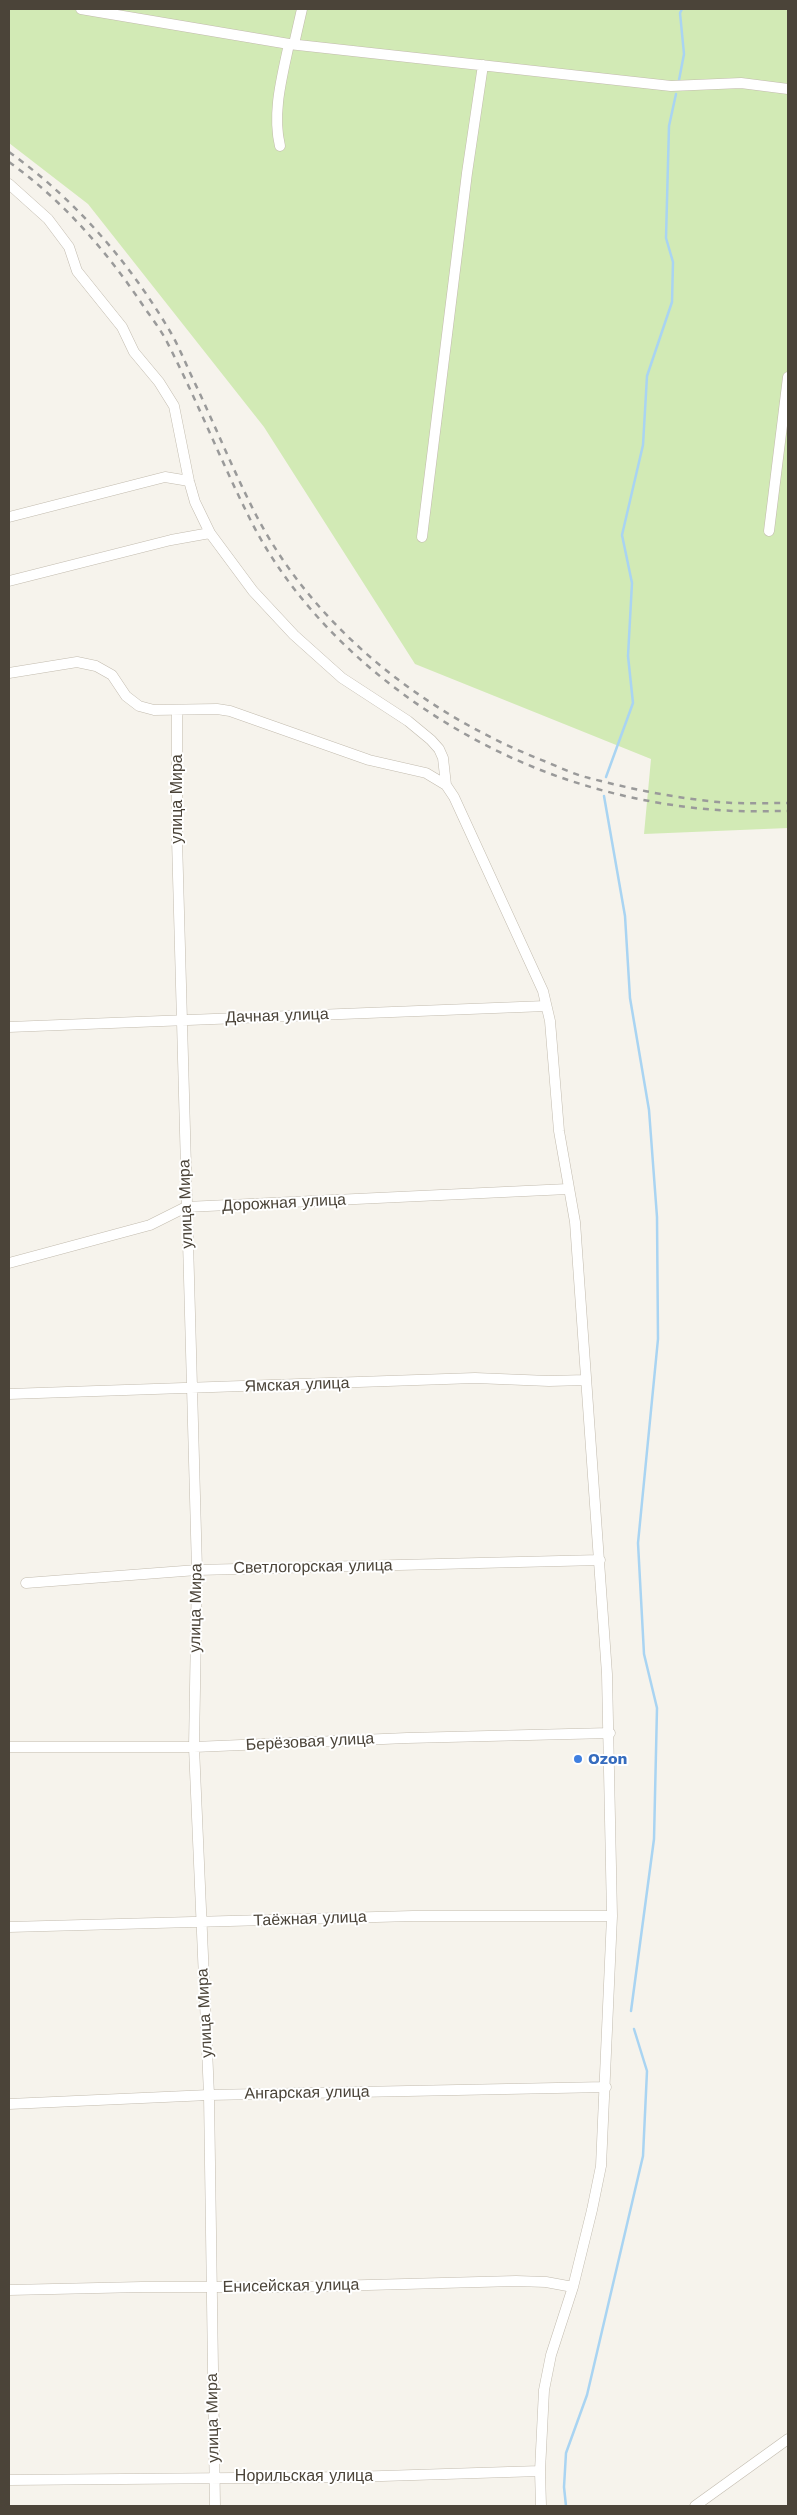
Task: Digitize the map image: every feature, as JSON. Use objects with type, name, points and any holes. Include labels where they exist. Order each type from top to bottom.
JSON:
[{"type":"street","points":[[81,9],[291,44],[671,86],[741,83],[788,89]]},
{"type":"street","points":[[154,20],[157,9]]},
{"type":"street","points":[[280,146],[277,133],[277,110],[291,44],[302,9]]},
{"type":"street","points":[[422,537],[467,173],[483,65]]},
{"type":"street","points":[[9,184],[48,219],[69,247],[77,271],[122,327],[134,352],[159,382],[174,406],[195,502],[210,533],[253,591],[294,635],[342,678],[408,721],[439,749],[446,785],[454,797],[543,991],[550,1021],[559,1131],[575,1222],[600,1560],[610,1732],[612,1916],[602,2166],[573,2287],[551,2355],[544,2390],[540,2471],[541,2506]]},
{"type":"street","points":[[770,531],[788,377]]},
{"type":"street","points":[[9,517],[165,477],[189,481]]},
{"type":"street","points":[[9,581],[171,540],[210,533]]},
{"type":"street","points":[[9,673],[77,662],[89,664],[112,675],[126,696],[139,706],[177,711],[217,709],[230,711],[368,760],[426,773],[446,785]]},
{"type":"street","name":"улица Мира","points":[[177,711],[177,839],[181,1018],[197,1570],[194,1748],[200,1922],[209,2095],[210,2287],[215,2506]]},
{"type":"street","name":"Дачная улица","points":[[9,1027],[181,1018],[546,1006]]},
{"type":"street","name":"Дорожная улица","points":[[9,1263],[150,1225],[186,1207],[568,1189]]},
{"type":"street","name":"Ямская улица","points":[[9,1394],[475,1378],[549,1381],[586,1380]]},
{"type":"street","name":"Светлогорская улица","points":[[26,1583],[197,1570],[600,1560]]},
{"type":"street","name":"Берёзовая улица","points":[[9,1747],[194,1748],[610,1732]]},
{"type":"street","name":"Таёжная улица","points":[[9,1927],[413,1916],[612,1916]]},
{"type":"street","name":"Ангарская улица","points":[[9,2104],[209,2095],[606,2087]]},
{"type":"street","name":"Енисейская улица","points":[[9,2290],[294,2287],[516,2281],[546,2282],[573,2287]]},
{"type":"street","points":[[695,2506],[788,2439]]},
{"type":"street","name":"Норильская улица","points":[[9,2480],[352,2477],[540,2471]]},
{"type":"green space","points":[[9,9],[788,9],[788,828],[644,834],[651,759],[415,664],[264,427],[88,204],[9,143]]},
{"type":"waterway","points":[[679,80],[684,54],[680,13],[682,9]]},
{"type":"waterway","points":[[606,777],[633,703],[628,656],[632,583],[622,535],[643,445],[647,376],[672,302],[673,262],[666,238],[669,126],[676,94]]},
{"type":"waterway","points":[[604,796],[625,916],[630,998],[649,1110],[657,1217],[658,1339],[638,1543],[644,1654],[657,1708],[654,1839],[631,2011]]},
{"type":"waterway","points":[[566,2506],[564,2487],[566,2453],[587,2395],[643,2156],[647,2071],[634,2029]]},
{"type":"railway","points":[[9,152],[33,170],[78,211],[119,257],[138,282],[174,338],[256,515],[280,556],[309,594],[341,629],[376,662],[414,691],[454,717],[496,740],[576,774],[637,789],[686,798],[727,803],[788,803]]},
{"type":"railway","points":[[9,162],[65,209],[98,245],[128,284],[166,340],[249,517],[276,564],[309,607],[347,648],[390,684],[436,716],[484,744],[534,767],[584,785],[633,798],[684,807],[735,811],[788,811]]},
{"type":"place","name":"Ozon","points":[[578,1759]]}]
